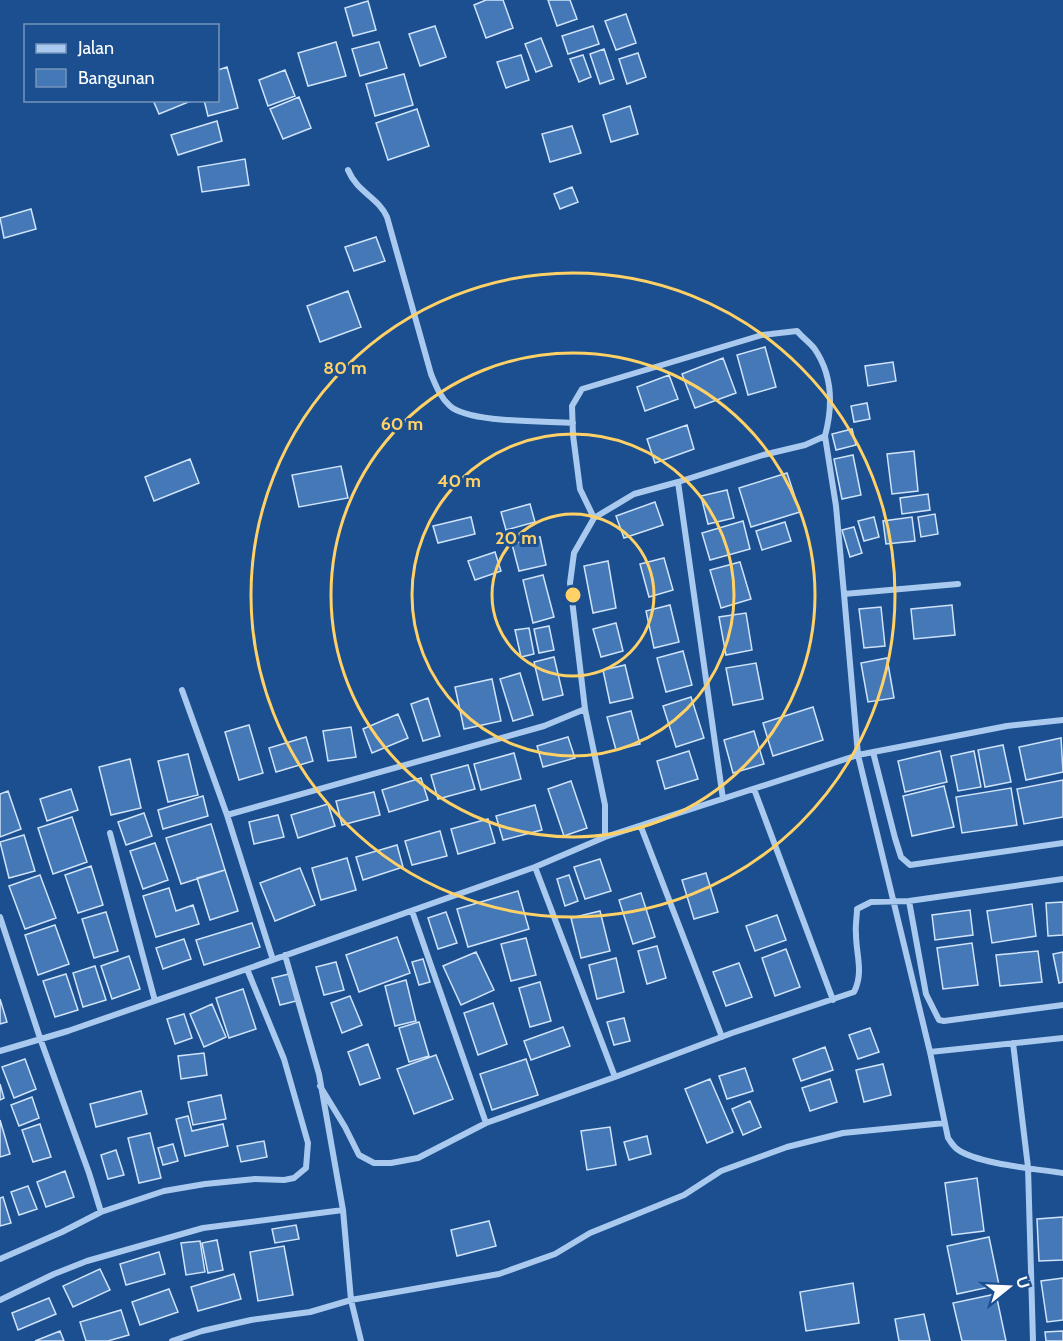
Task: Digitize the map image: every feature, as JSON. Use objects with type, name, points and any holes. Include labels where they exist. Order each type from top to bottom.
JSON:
[{"type":"street","points":[[348,170],[356,185],[384,210],[431,374],[438,392],[450,406],[462,413],[483,418],[573,423]]},
{"type":"street","points":[[594,518],[580,489],[573,423],[572,406],[582,389],[762,335],[796,331],[814,348],[829,382],[831,414],[825,436],[836,506],[858,755],[930,1052],[948,1138],[955,1148],[967,1155],[1012,1166],[1063,1173]]},
{"type":"street","points":[[605,837],[605,805],[585,709],[570,583],[574,553],[594,518],[634,494],[763,455],[805,445],[825,436]]},
{"type":"street","points":[[678,482],[723,799]]},
{"type":"street","points":[[843,594],[958,584]]},
{"type":"street","points":[[182,690],[227,815],[273,960]]},
{"type":"street","points":[[227,815],[543,726],[585,709]]},
{"type":"street","points":[[0,1051],[68,1031],[536,867],[605,837],[642,827],[858,755],[1007,726],[1063,720]]},
{"type":"street","points":[[873,752],[901,857],[910,865],[1063,843]]},
{"type":"street","points":[[754,789],[833,1000]]},
{"type":"street","points":[[642,827],[722,1037]]},
{"type":"street","points":[[110,833],[155,1001]]},
{"type":"street","points":[[536,867],[615,1077]]},
{"type":"street","points":[[320,1086],[359,1155],[374,1163],[391,1164],[418,1158],[486,1123],[722,1037],[854,992],[859,982],[860,969],[855,933],[857,909],[871,902],[909,902],[1063,879]]},
{"type":"street","points":[[909,902],[926,994],[939,1020],[1063,1005]]},
{"type":"street","points":[[412,910],[486,1123]]},
{"type":"street","points":[[0,917],[101,1212]]},
{"type":"street","points":[[285,955],[319,1074],[344,1210],[351,1300],[361,1341]]},
{"type":"street","points":[[0,1259],[101,1212],[164,1191],[255,1179],[284,1180],[294,1178],[306,1168],[308,1143],[284,1059],[247,969]]},
{"type":"street","points":[[930,1052],[1063,1038]]},
{"type":"street","points":[[1013,1043],[1029,1167],[1033,1341]]},
{"type":"street","points":[[172,1341],[202,1331],[250,1320],[309,1312],[351,1300],[499,1274],[555,1254],[590,1233],[684,1195],[721,1171],[787,1147],[843,1133],[945,1123]]},
{"type":"street","points":[[0,1300],[87,1261],[203,1228],[344,1210]]},
{"type":"building","points":[[486,0],[503,0],[513,28],[486,38],[474,5]]},
{"type":"building","points":[[548,0],[570,0],[577,19],[557,26]]},
{"type":"building","points":[[368,1],[376,30],[353,36],[345,8]]},
{"type":"building","points":[[626,14],[636,43],[616,50],[605,21]]},
{"type":"building","points":[[435,26],[446,57],[420,66],[409,34]]},
{"type":"building","points":[[593,26],[599,44],[568,54],[562,36]]},
{"type":"building","points":[[541,38],[552,66],[536,72],[525,44]]},
{"type":"building","points":[[336,42],[346,76],[308,86],[298,53]]},
{"type":"building","points":[[379,42],[387,68],[360,76],[352,49]]},
{"type":"building","points":[[604,49],[614,79],[600,84],[590,54]]},
{"type":"building","points":[[638,53],[646,77],[627,84],[619,59]]},
{"type":"building","points":[[521,55],[529,80],[506,88],[497,62]]},
{"type":"building","points":[[583,55],[591,77],[579,82],[570,59]]},
{"type":"building","points":[[227,67],[238,108],[208,116],[204,102],[219,102],[219,70]]},
{"type":"building","points":[[285,70],[295,96],[268,106],[259,80]]},
{"type":"building","points":[[404,74],[413,105],[375,116],[366,84]]},
{"type":"building","points":[[299,97],[311,128],[283,139],[270,109]]},
{"type":"building","points":[[154,102],[189,102],[159,114]]},
{"type":"building","points":[[630,106],[638,134],[611,142],[603,115]]},
{"type":"building","points":[[417,109],[429,146],[388,160],[376,123]]},
{"type":"building","points":[[217,121],[222,141],[178,155],[171,135]]},
{"type":"building","points":[[572,126],[581,153],[550,162],[542,134]]},
{"type":"building","points":[[245,159],[249,185],[202,192],[198,167]]},
{"type":"building","points":[[572,187],[578,202],[560,209],[554,194]]},
{"type":"building","points":[[31,209],[36,229],[4,238],[0,218]]},
{"type":"building","points":[[376,237],[385,261],[354,271],[345,247]]},
{"type":"building","points":[[348,291],[361,327],[320,342],[307,306]]},
{"type":"building","points":[[765,347],[776,387],[748,395],[737,355]]},
{"type":"building","points":[[723,358],[736,393],[695,408],[682,374]]},
{"type":"building","points":[[893,362],[896,381],[868,386],[865,366]]},
{"type":"building","points":[[669,375],[678,399],[645,411],[637,387]]},
{"type":"building","points":[[867,403],[870,419],[854,422],[851,406]]},
{"type":"building","points":[[687,425],[694,449],[655,463],[647,439]]},
{"type":"building","points":[[852,429],[856,445],[836,450],[832,434]]},
{"type":"building","points":[[914,451],[918,491],[892,494],[887,454]]},
{"type":"building","points":[[853,455],[861,495],[842,499],[834,459]]},
{"type":"building","points":[[190,459],[199,483],[154,501],[145,477]]},
{"type":"building","points":[[341,466],[348,498],[299,507],[292,475]]},
{"type":"building","points":[[787,473],[800,512],[751,527],[739,488]]},
{"type":"building","points":[[727,490],[734,518],[708,524],[701,496]]},
{"type":"building","points":[[928,494],[930,510],[902,514],[900,498]]},
{"type":"building","points":[[655,502],[663,525],[624,538],[616,516]]},
{"type":"building","points":[[530,504],[535,522],[506,530],[501,512]]},
{"type":"building","points":[[935,514],[938,534],[921,537],[918,517]]},
{"type":"building","points":[[471,517],[475,534],[438,543],[433,526]]},
{"type":"building","points":[[874,517],[879,537],[864,541],[858,521]]},
{"type":"building","points":[[912,517],[915,541],[886,544],[883,521]]},
{"type":"building","points":[[743,521],[750,549],[710,560],[702,533]]},
{"type":"building","points":[[785,522],[791,541],[762,550],[756,531]]},
{"type":"building","points":[[854,527],[862,553],[850,557],[842,530]]},
{"type":"building","points":[[540,537],[546,565],[519,571],[512,544]]},
{"type":"building","points":[[495,552],[501,571],[475,580],[468,561]]},
{"type":"building","points":[[664,558],[673,590],[649,597],[640,564]]},
{"type":"building","points":[[608,561],[616,608],[593,613],[584,566]]},
{"type":"building","points":[[740,562],[751,599],[721,608],[710,570]]},
{"type":"building","points":[[543,575],[554,617],[533,623],[523,580]]},
{"type":"building","points":[[670,605],[679,642],[654,648],[646,611]]},
{"type":"building","points":[[952,605],[955,635],[914,639],[911,609]]},
{"type":"building","points":[[881,607],[885,646],[864,648],[859,609]]},
{"type":"building","points":[[746,613],[752,650],[726,655],[719,617]]},
{"type":"building","points":[[616,623],[623,651],[601,657],[593,629]]},
{"type":"building","points":[[549,626],[554,650],[539,653],[534,629]]},
{"type":"building","points":[[529,628],[534,654],[521,657],[515,630]]},
{"type":"building","points":[[683,651],[692,685],[666,692],[657,658]]},
{"type":"building","points":[[554,657],[563,695],[543,700],[534,662]]},
{"type":"building","points":[[887,658],[894,698],[868,702],[861,663]]},
{"type":"building","points":[[756,663],[763,699],[733,705],[726,668]]},
{"type":"building","points":[[625,665],[633,698],[610,703],[603,670]]},
{"type":"building","points":[[520,673],[533,715],[513,721],[500,679]]},
{"type":"building","points":[[492,679],[501,721],[464,729],[455,687]]},
{"type":"building","points":[[691,697],[704,738],[676,747],[663,706]]},
{"type":"building","points":[[428,698],[440,736],[423,741],[411,704]]},
{"type":"building","points":[[813,707],[823,740],[773,756],[763,723]]},
{"type":"building","points":[[631,711],[640,744],[616,750],[607,717]]},
{"type":"building","points":[[398,714],[408,738],[372,753],[363,729]]},
{"type":"building","points":[[249,725],[263,773],[239,780],[225,732]]},
{"type":"building","points":[[351,727],[356,757],[328,761],[323,731]]},
{"type":"building","points":[[754,731],[764,764],[733,773],[724,740]]},
{"type":"building","points":[[306,737],[313,761],[276,772],[269,748]]},
{"type":"building","points":[[568,737],[575,758],[543,767],[537,746]]},
{"type":"building","points":[[1061,738],[1063,772],[1026,780],[1019,747]]},
{"type":"building","points":[[1003,745],[1011,782],[985,787],[978,750]]},
{"type":"building","points":[[689,751],[698,779],[665,789],[657,761]]},
{"type":"building","points":[[940,751],[947,782],[905,792],[898,761]]},
{"type":"building","points":[[974,751],[981,787],[958,791],[951,756]]},
{"type":"building","points":[[514,753],[521,779],[481,790],[474,764]]},
{"type":"building","points":[[188,754],[198,795],[168,802],[158,761]]},
{"type":"building","points":[[130,759],[141,808],[111,815],[99,767]]},
{"type":"building","points":[[468,765],[475,789],[438,799],[431,775]]},
{"type":"building","points":[[421,778],[428,800],[389,812],[382,790]]},
{"type":"building","points":[[1063,780],[1063,817],[1024,824],[1017,789]]},
{"type":"building","points":[[571,781],[587,828],[564,836],[548,789]]},
{"type":"building","points":[[944,786],[954,827],[912,836],[903,796]]},
{"type":"building","points":[[1011,788],[1017,825],[962,833],[956,797]]},
{"type":"building","points":[[71,789],[78,810],[47,821],[40,799]]},
{"type":"building","points":[[8,791],[21,829],[0,837],[0,794]]},
{"type":"building","points":[[374,792],[380,815],[342,825],[336,801]]},
{"type":"building","points":[[203,796],[208,816],[163,829],[158,810]]},
{"type":"building","points":[[328,804],[335,826],[298,838],[291,815]]},
{"type":"building","points":[[535,805],[542,830],[503,840],[496,816]]},
{"type":"building","points":[[144,813],[152,836],[126,845],[118,822]]},
{"type":"building","points":[[278,815],[284,837],[254,844],[249,822]]},
{"type":"building","points":[[72,817],[87,862],[53,874],[38,828]]},
{"type":"building","points":[[488,819],[495,843],[458,854],[451,829]]},
{"type":"building","points":[[211,824],[225,870],[181,884],[166,838]]},
{"type":"building","points":[[440,831],[447,856],[412,865],[405,841]]},
{"type":"building","points":[[24,835],[35,871],[9,878],[0,842]]},
{"type":"building","points":[[155,843],[168,880],[143,889],[130,851]]},
{"type":"building","points":[[397,845],[403,867],[363,880],[356,857]]},
{"type":"building","points":[[347,858],[356,890],[321,900],[312,868]]},
{"type":"building","points":[[600,859],[611,891],[585,899],[574,867]]},
{"type":"building","points":[[91,866],[103,905],[78,913],[65,875]]},
{"type":"building","points":[[300,868],[315,905],[275,921],[260,883]]},
{"type":"building","points":[[225,870],[238,911],[210,920],[197,878]]},
{"type":"building","points":[[706,873],[718,912],[694,919],[682,880]]},
{"type":"building","points":[[40,875],[56,918],[25,929],[9,886]]},
{"type":"building","points":[[569,875],[578,901],[565,906],[557,879]]},
{"type":"building","points":[[169,888],[176,911],[193,905],[199,924],[156,937],[143,896]]},
{"type":"building","points":[[518,891],[529,929],[468,947],[457,909]]},
{"type":"building","points":[[641,893],[655,937],[633,944],[619,900]]},
{"type":"building","points":[[1063,902],[1063,935],[1048,936],[1046,903]]},
{"type":"building","points":[[1032,904],[1036,936],[992,943],[987,911]]},
{"type":"building","points":[[970,910],[973,935],[935,940],[932,915]]},
{"type":"building","points":[[600,911],[610,951],[581,958],[571,918]]},
{"type":"building","points":[[106,912],[118,951],[94,958],[82,919]]},
{"type":"building","points":[[446,912],[457,943],[438,949],[428,918]]},
{"type":"building","points":[[777,915],[786,940],[755,951],[746,926]]},
{"type":"building","points":[[252,923],[260,947],[204,965],[196,940]]},
{"type":"building","points":[[55,925],[69,964],[38,975],[25,935]]},
{"type":"building","points":[[397,937],[410,973],[359,992],[346,955]]},
{"type":"building","points":[[526,938],[536,975],[511,981],[501,944]]},
{"type":"building","points":[[184,939],[191,959],[163,969],[156,948]]},
{"type":"building","points":[[972,943],[978,985],[943,989],[937,948]]},
{"type":"building","points":[[657,946],[666,978],[647,984],[638,951]]},
{"type":"building","points":[[786,949],[800,987],[775,996],[762,958]]},
{"type":"building","points":[[1038,951],[1042,982],[1000,986],[996,955]]},
{"type":"building","points":[[476,952],[494,990],[461,1005],[443,966]]},
{"type":"building","points":[[1063,952],[1063,982],[1059,983],[1053,954]]},
{"type":"building","points":[[129,956],[140,989],[112,999],[101,966]]},
{"type":"building","points":[[616,958],[624,992],[597,999],[589,965]]},
{"type":"building","points":[[423,959],[430,982],[419,985],[412,962]]},
{"type":"building","points":[[336,962],[344,990],[324,995],[316,967]]},
{"type":"building","points":[[739,963],[752,997],[726,1006],[713,972]]},
{"type":"building","points":[[95,966],[106,1000],[83,1007],[73,973]]},
{"type":"building","points":[[66,974],[78,1010],[55,1017],[43,981]]},
{"type":"building","points":[[289,974],[296,1001],[280,1005],[272,978]]},
{"type":"building","points":[[406,980],[416,1021],[395,1026],[385,986]]},
{"type":"building","points":[[540,982],[551,1021],[530,1027],[519,988]]},
{"type":"building","points":[[243,989],[256,1029],[229,1038],[216,998]]},
{"type":"building","points":[[350,996],[362,1025],[342,1033],[331,1003]]},
{"type":"building","points":[[0,999],[7,1022],[0,1024]]},
{"type":"building","points":[[493,1003],[507,1044],[478,1055],[464,1013]]},
{"type":"building","points":[[212,1004],[226,1037],[204,1047],[190,1014]]},
{"type":"building","points":[[184,1014],[192,1038],[175,1044],[167,1019]]},
{"type":"building","points":[[624,1018],[630,1041],[614,1045],[607,1022]]},
{"type":"building","points":[[419,1022],[429,1056],[409,1062],[399,1028]]},
{"type":"building","points":[[563,1027],[570,1046],[531,1060],[524,1041]]},
{"type":"building","points":[[870,1028],[879,1052],[858,1059],[849,1035]]},
{"type":"building","points":[[368,1044],[380,1078],[360,1085],[348,1052]]},
{"type":"building","points":[[825,1047],[833,1070],[801,1081],[793,1059]]},
{"type":"building","points":[[204,1053],[207,1075],[181,1079],[178,1056]]},
{"type":"building","points":[[436,1055],[453,1099],[414,1114],[397,1069]]},
{"type":"building","points":[[25,1059],[36,1089],[14,1098],[2,1067]]},
{"type":"building","points":[[526,1059],[538,1095],[492,1110],[480,1074]]},
{"type":"building","points":[[883,1064],[891,1095],[864,1102],[856,1070]]},
{"type":"building","points":[[745,1068],[753,1091],[727,1099],[719,1076]]},
{"type":"building","points":[[710,1079],[733,1132],[707,1143],[685,1089]]},
{"type":"building","points":[[830,1079],[837,1102],[810,1111],[802,1088]]},
{"type":"building","points":[[0,1084],[4,1098],[0,1100]]},
{"type":"building","points":[[141,1091],[147,1114],[96,1127],[90,1104]]},
{"type":"building","points":[[221,1095],[226,1119],[193,1125],[188,1102]]},
{"type":"building","points":[[32,1097],[39,1118],[19,1126],[11,1105]]},
{"type":"building","points":[[750,1101],[761,1127],[743,1135],[732,1109]]},
{"type":"building","points":[[188,1116],[192,1131],[223,1124],[228,1146],[185,1156],[176,1119]]},
{"type":"building","points":[[0,1120],[10,1154],[0,1157]]},
{"type":"building","points":[[40,1124],[51,1157],[33,1162],[22,1130]]},
{"type":"building","points":[[610,1127],[616,1165],[587,1170],[581,1131]]},
{"type":"building","points":[[150,1133],[161,1178],[139,1183],[128,1138]]},
{"type":"building","points":[[647,1136],[651,1154],[629,1160],[624,1142]]},
{"type":"building","points":[[264,1141],[267,1157],[241,1162],[237,1146]]},
{"type":"building","points":[[173,1144],[178,1161],[163,1165],[158,1148]]},
{"type":"building","points":[[116,1150],[124,1175],[108,1179],[101,1155]]},
{"type":"building","points":[[65,1171],[74,1197],[46,1207],[37,1182]]},
{"type":"building","points":[[977,1178],[984,1231],[952,1235],[945,1183]]},
{"type":"building","points":[[28,1186],[37,1209],[19,1215],[11,1192]]},
{"type":"building","points":[[3,1197],[11,1223],[0,1226],[0,1198]]},
{"type":"building","points":[[1063,1217],[1063,1260],[1039,1261],[1037,1219]]},
{"type":"building","points":[[489,1221],[496,1246],[457,1256],[451,1230]]},
{"type":"building","points":[[296,1225],[299,1239],[275,1243],[272,1229]]},
{"type":"building","points":[[989,1237],[999,1285],[957,1294],[947,1246]]},
{"type":"building","points":[[217,1240],[223,1270],[208,1273],[202,1243]]},
{"type":"building","points":[[200,1241],[205,1272],[186,1275],[181,1243]]},
{"type":"building","points":[[284,1246],[293,1295],[258,1301],[250,1252]]},
{"type":"building","points":[[159,1252],[165,1274],[126,1285],[120,1264]]},
{"type":"building","points":[[100,1269],[110,1290],[73,1307],[63,1286]]},
{"type":"building","points":[[234,1274],[241,1299],[198,1311],[191,1287]]},
{"type":"building","points":[[1063,1278],[1063,1320],[1047,1322],[1041,1281]]},
{"type":"building","points":[[853,1283],[859,1323],[806,1331],[800,1292]]},
{"type":"building","points":[[169,1289],[178,1312],[140,1325],[132,1302]]},
{"type":"building","points":[[996,1294],[1006,1341],[962,1341],[953,1303]]},
{"type":"building","points":[[49,1298],[56,1314],[18,1330],[12,1313]]},
{"type":"building","points":[[121,1310],[129,1335],[108,1341],[86,1341],[80,1322]]},
{"type":"building","points":[[924,1314],[930,1341],[899,1341],[895,1319]]},
{"type":"building","points":[[60,1331],[64,1341],[35,1341]]},
{"type":"building","points":[[1063,1331],[1063,1341],[1046,1341],[1045,1332]]}]
